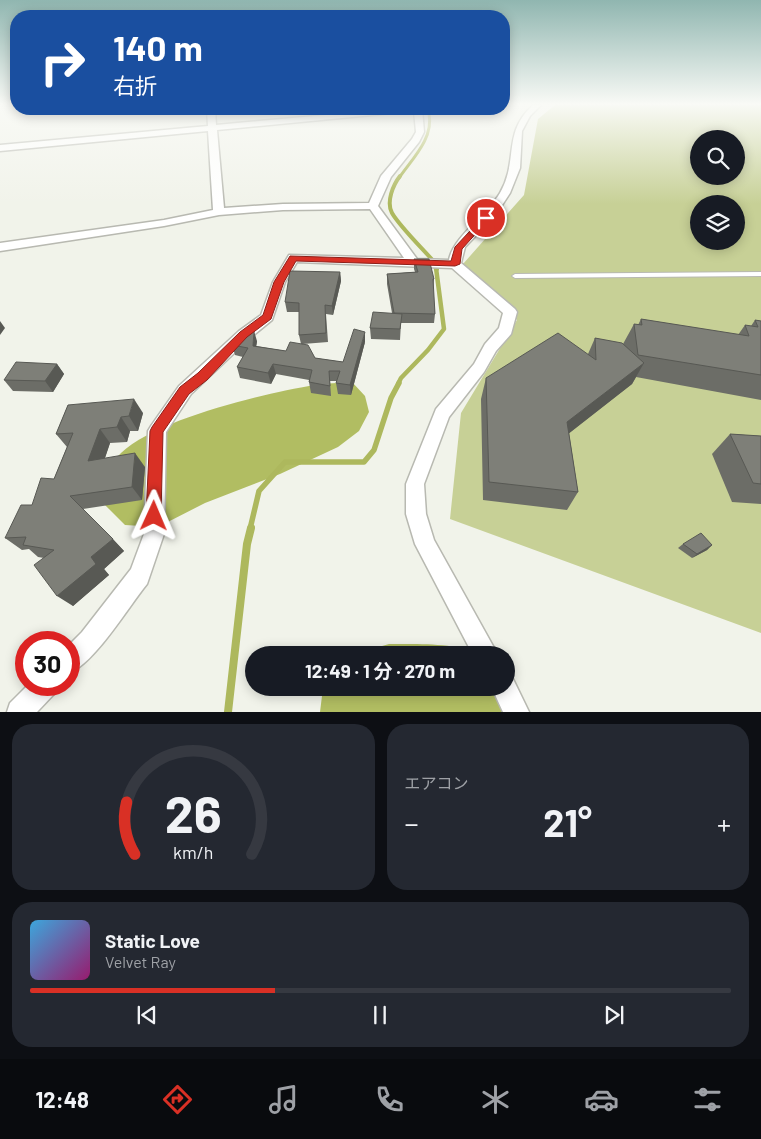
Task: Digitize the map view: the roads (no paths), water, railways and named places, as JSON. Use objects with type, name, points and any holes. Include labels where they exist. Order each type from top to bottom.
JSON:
[{"type":"street","points":[[0,148],[99,138]]},
{"type":"street","points":[[214,138],[219,212]]},
{"type":"street","points":[[373,206],[386,176],[417,138]]},
{"type":"street","points":[[455,264],[458,248],[496,208],[509,185],[515,167],[516,138]]},
{"type":"street","points":[[373,206],[413,262]]},
{"type":"street","points":[[0,247],[164,223],[219,212],[283,207],[373,206]]},
{"type":"street","points":[[80,650],[90,640],[139,576],[154,534],[154,462],[157,431],[184,390],[202,376],[244,335],[267,317],[279,282],[293,258],[455,264],[510,312],[506,330],[490,348],[480,368],[442,414],[415,484],[416,514],[425,544],[481,646]]},
{"type":"street","points":[[19,712],[34,696]]},
{"type":"street","points":[[508,696],[517,712]]},
{"type":"lane","points":[[515,276],[761,274]]},
{"type":"waterway","points":[[399,178],[416,156],[426,138]]},
{"type":"waterway","points":[[400,176],[391,194],[390,209],[406,232],[436,264],[437,269]]},
{"type":"waterway","points":[[398,384],[401,378],[428,350],[444,329],[436,268]]},
{"type":"waterway","points":[[250,529],[259,491],[285,462],[364,462],[374,450],[391,398],[399,383]]},
{"type":"waterway","points":[[228,712],[247,544],[251,528]]}]
